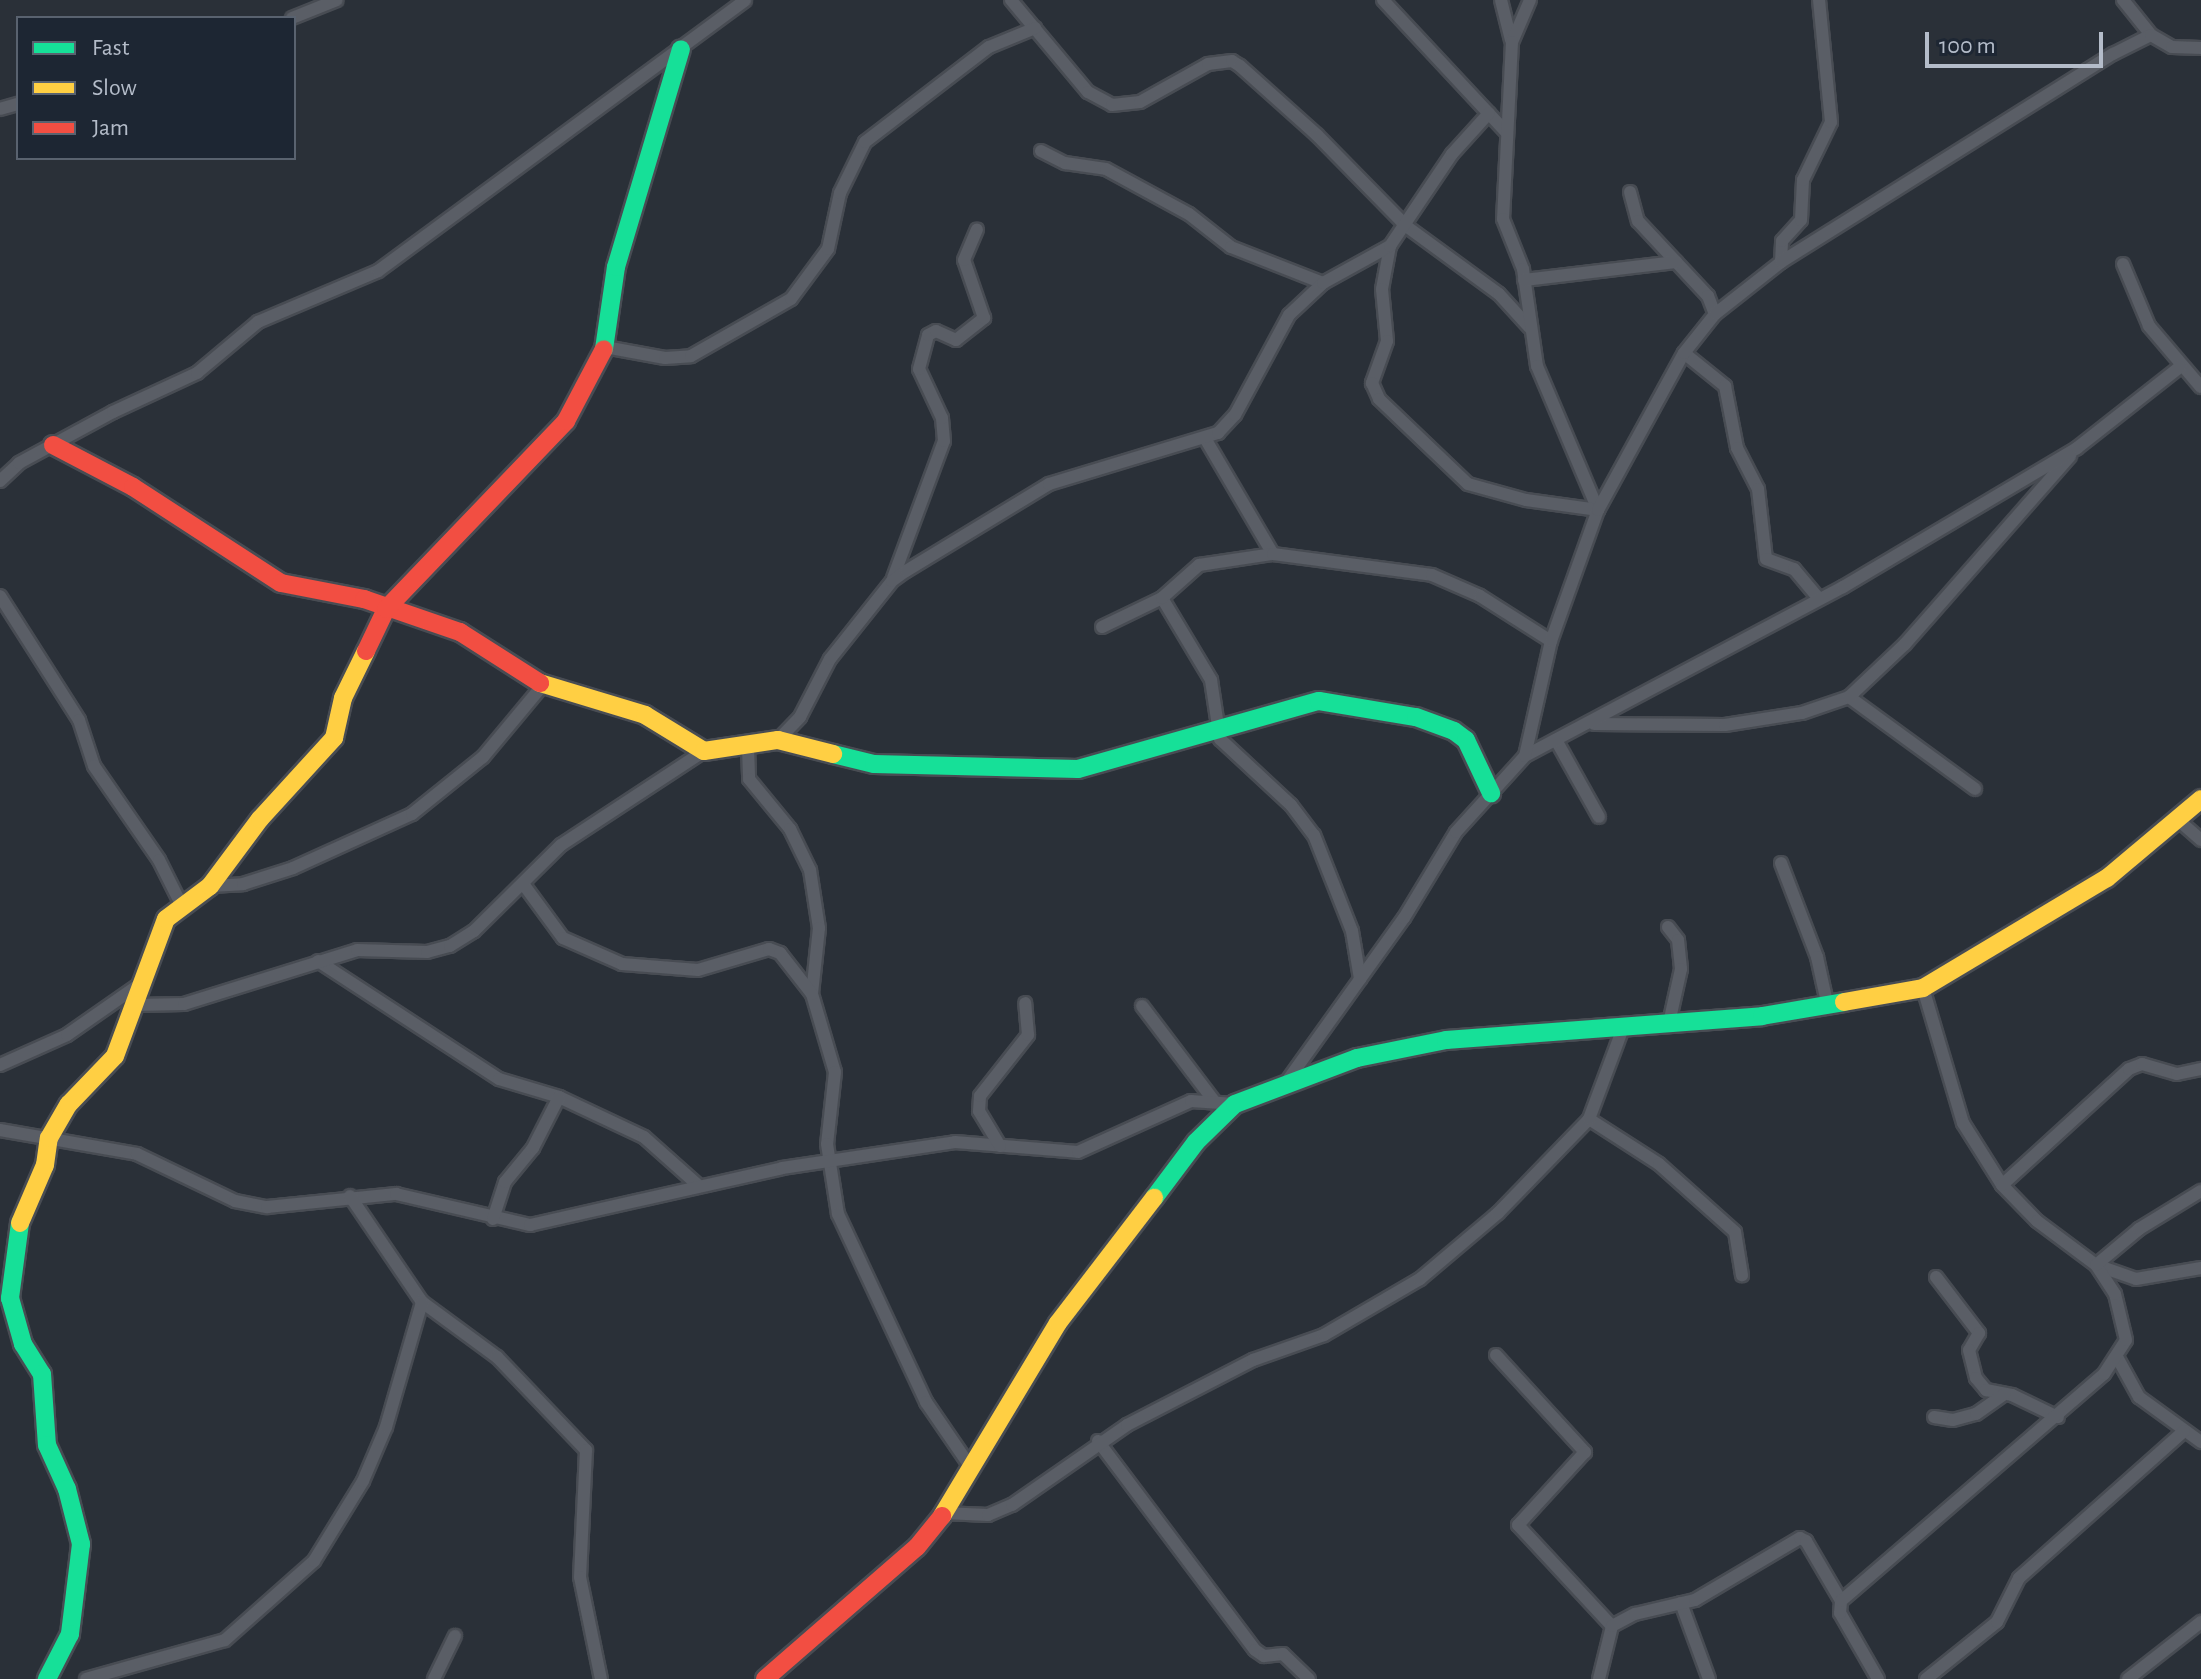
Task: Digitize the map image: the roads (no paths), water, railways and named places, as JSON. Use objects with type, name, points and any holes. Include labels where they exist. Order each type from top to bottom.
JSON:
[{"type":"street","points":[[296,16],[337,0]]},
{"type":"street","points":[[0,481],[53,445],[197,373],[258,322],[378,271],[583,116],[681,49],[706,25],[745,0]]},
{"type":"street","points":[[1011,0],[1088,92],[1112,105],[1140,102],[1208,64],[1232,61],[1317,135],[1406,226],[1499,294],[1529,327]]},
{"type":"street","points":[[1383,0],[1506,132]]},
{"type":"street","points":[[1501,0],[1512,42],[1503,219],[1524,280],[1537,366],[1598,510]]},
{"type":"street","points":[[1512,42],[1530,0]]},
{"type":"street","points":[[1781,262],[1779,248],[1801,220],[1803,180],[1831,122],[1819,0]]},
{"type":"street","points":[[2123,0],[2151,35],[2172,47],[2201,48]]},
{"type":"street","points":[[605,347],[665,358],[691,356],[791,299],[828,249],[840,193],[865,142],[989,47],[1035,28]]},
{"type":"street","points":[[1525,756],[1551,641],[1598,510],[1684,353],[1715,314],[1781,262],[1974,138],[2151,35]]},
{"type":"street","points":[[47,1679],[70,1634],[81,1544],[67,1489],[47,1445],[42,1374],[23,1344],[10,1298],[20,1224],[45,1165],[49,1138],[69,1104],[115,1056],[166,919],[181,904],[210,886],[260,819],[334,738],[343,698],[386,609],[566,421],[605,347],[616,267],[681,49]]},
{"type":"street","points":[[892,581],[1049,484],[1081,471],[1206,440],[1235,415],[1277,332],[1323,283],[1390,246],[1406,226],[1443,165],[1489,113]]},
{"type":"street","points":[[1041,151],[1065,163],[1106,169],[1189,214],[1231,247],[1323,283]]},
{"type":"street","points":[[1630,192],[1638,221],[1708,296],[1715,314]]},
{"type":"street","points":[[778,740],[800,717],[830,659],[892,581],[944,441],[942,418],[919,369],[928,335],[936,331],[956,340],[984,318],[964,260],[977,230]]},
{"type":"street","points":[[1390,246],[1382,289],[1387,341],[1372,383],[1379,399],[1468,484],[1526,500],[1598,510]]},
{"type":"street","points":[[1524,280],[1676,262]]},
{"type":"street","points":[[2123,264],[2149,326],[2180,367],[2201,387]]},
{"type":"street","points":[[1684,353],[1710,369],[1729,397],[1737,448],[1758,489],[1766,559],[1794,569],[1819,599]]},
{"type":"street","points":[[1285,1084],[1360,979],[1456,832],[1525,756],[1591,724],[1819,599],[2077,448],[2180,367]]},
{"type":"street","points":[[1206,440],[1273,554]]},
{"type":"street","points":[[53,445],[133,487],[281,583],[386,609],[460,632],[543,685],[645,715],[704,751]]},
{"type":"street","points":[[1591,724],[1725,725],[1802,713],[1849,697],[1905,644],[2077,448]]},
{"type":"street","points":[[1102,627],[1162,598],[1199,565],[1273,554],[1432,575],[1480,596],[1551,641]]},
{"type":"street","points":[[0,596],[79,720],[94,766],[159,860],[181,904]]},
{"type":"street","points":[[1162,598],[1211,680],[1217,729],[1226,748],[1280,794],[1314,835],[1352,931],[1360,979]]},
{"type":"street","points":[[210,886],[243,884],[293,868],[412,814],[483,757],[543,685]]},
{"type":"street","points":[[1849,697],[1975,789]]},
{"type":"street","points":[[136,1005],[184,1004],[357,950],[427,952],[450,946],[524,885],[561,845],[704,751],[748,747],[778,740],[874,764],[1026,771],[1078,769],[1319,701],[1416,717],[1466,740],[1491,793]]},
{"type":"street","points":[[1556,740],[1599,817]]},
{"type":"street","points":[[748,747],[749,779],[790,829],[810,870],[819,928],[812,994]]},
{"type":"street","points":[[765,1679],[917,1547],[944,1513],[1058,1323],[1196,1142],[1235,1104],[1357,1058],[1446,1040],[1623,1028],[1828,1007],[1923,988],[2107,878],[2201,799]]},
{"type":"street","points":[[2177,819],[2201,840]]},
{"type":"street","points":[[1781,863],[1817,957],[1828,1007]]},
{"type":"street","points":[[524,885],[563,938],[622,964],[698,970],[769,949],[780,953],[812,994],[835,1072],[829,1161],[847,1237],[926,1402],[970,1466]]},
{"type":"street","points":[[1668,927],[1678,940],[1681,969],[1669,1023]]},
{"type":"street","points":[[318,961],[499,1079],[559,1097],[644,1137],[699,1186]]},
{"type":"street","points":[[0,1065],[67,1035],[143,982]]},
{"type":"street","points":[[1923,988],[1963,1123],[2002,1185],[2037,1221],[2096,1265],[2136,1279],[2201,1268]]},
{"type":"street","points":[[1000,1146],[979,1111],[980,1096],[1028,1035],[1025,1003]]},
{"type":"street","points":[[1142,1006],[1214,1101]]},
{"type":"street","points":[[944,1513],[988,1515],[1012,1505],[1098,1441],[1253,1360],[1324,1335],[1420,1279],[1498,1213],[1589,1119],[1623,1028]]},
{"type":"street","points":[[2002,1185],[2129,1069],[2142,1064],[2177,1074],[2201,1069]]},
{"type":"street","points":[[493,1219],[505,1182],[533,1148],[559,1097]]},
{"type":"street","points":[[0,1130],[137,1154],[235,1201],[267,1207],[350,1196],[419,1196],[493,1219],[530,1225],[699,1186],[829,1161],[955,1142],[1078,1152],[1191,1101],[1235,1104]]},
{"type":"street","points":[[1589,1119],[1659,1164],[1735,1232],[1742,1275]]},
{"type":"street","points":[[2096,1265],[2139,1229],[2201,1191]]},
{"type":"street","points":[[350,1196],[422,1302],[497,1357],[586,1450],[580,1577],[601,1679]]},
{"type":"street","points":[[1841,1601],[2058,1417],[2117,1357],[2126,1340],[2123,1319],[2115,1294],[2096,1265]]},
{"type":"street","points":[[1936,1277],[1979,1333],[1969,1350],[1976,1378],[1986,1390],[2005,1394],[2058,1417]]},
{"type":"street","points":[[86,1679],[225,1640],[314,1561],[363,1481],[386,1427],[422,1302]]},
{"type":"street","points":[[1496,1355],[1585,1452],[1518,1525],[1612,1626]]},
{"type":"street","points":[[2117,1357],[2139,1397],[2201,1442]]},
{"type":"street","points":[[1934,1417],[1953,1420],[1976,1414],[2005,1394]]},
{"type":"street","points":[[1926,1679],[1997,1622],[2019,1578],[2184,1431]]},
{"type":"street","points":[[1098,1441],[1255,1650],[1264,1656],[1283,1654],[1309,1679]]},
{"type":"street","points":[[1612,1626],[1681,1603],[1800,1538],[1806,1541],[1841,1601],[1840,1613],[1878,1679]]},
{"type":"street","points":[[1681,1603],[1709,1679]]},
{"type":"street","points":[[2128,1679],[2201,1622]]},
{"type":"street","points":[[1599,1679],[1612,1626]]},
{"type":"street","points":[[434,1679],[455,1636]]}]
